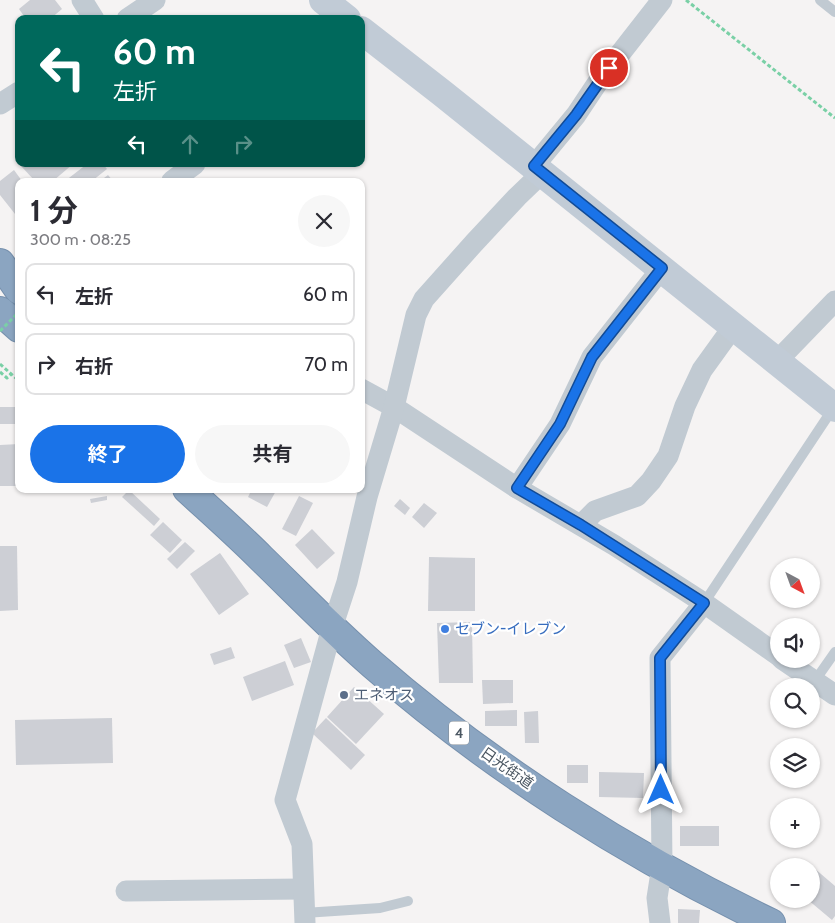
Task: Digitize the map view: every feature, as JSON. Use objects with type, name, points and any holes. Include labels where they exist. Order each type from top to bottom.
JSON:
[{"type":"highway","points":[[0,263],[15,284]]},
{"type":"highway","points":[[0,310],[15,324]]},
{"type":"highway","points":[[0,331],[15,340]]},
{"type":"highway","name":"日光街道","points":[[191,493],[260,556],[332,628],[409,696],[498,762],[566,808],[628,847],[766,922]]},
{"type":"street","points":[[82,0],[91,15]]},
{"type":"street","points":[[133,15],[155,0]]},
{"type":"street","points":[[323,0],[342,15]]},
{"type":"street","points":[[304,918],[302,844],[285,800],[332,628],[347,582],[367,497],[394,407],[416,315],[424,299],[517,197],[538,170],[598,82],[662,0]]},
{"type":"street","points":[[365,33],[662,268],[835,408]]},
{"type":"street","points":[[0,104],[15,95]]},
{"type":"street","points":[[517,488],[560,424],[592,357],[662,268]]},
{"type":"street","points":[[777,362],[835,301]]},
{"type":"street","points":[[581,525],[595,511],[637,496],[651,481],[668,456],[685,406],[702,370],[733,327]]},
{"type":"street","points":[[365,391],[394,407],[517,488],[581,525],[704,603],[770,650]]},
{"type":"street","points":[[660,923],[657,898],[662,866],[660,658],[704,603]]},
{"type":"street","points":[[795,668],[808,678]]},
{"type":"street","points":[[820,686],[835,695]]},
{"type":"street","points":[[126,891],[303,889]]},
{"type":"lane","points":[[820,0],[835,12]]},
{"type":"lane","points":[[704,603],[820,427],[835,408]]},
{"type":"lane","points":[[817,678],[835,652]]},
{"type":"lane","points":[[304,918],[380,908],[408,901]]},
{"type":"path","points":[[686,0],[835,118]]},
{"type":"path","points":[[0,331],[15,316]]},
{"type":"path","points":[[0,364],[15,378]]},
{"type":"path","points":[[0,372],[7,378],[11,374]]},
{"type":"building","points":[[30,0],[55,0],[62,9],[55,15],[23,15],[19,9]]},
{"type":"building","points":[[22,167],[69,167],[57,178],[32,178]]},
{"type":"building","points":[[83,167],[105,167],[107,169],[96,178],[69,178]]},
{"type":"building","points":[[14,170],[20,178],[15,178],[15,214],[0,195],[0,181]]},
{"type":"building","points":[[0,407],[15,407],[15,424],[0,424]]},
{"type":"building","points":[[15,444],[15,486],[0,486],[0,445]]},
{"type":"building","points":[[126,493],[132,493],[160,519],[154,526],[122,497]]},
{"type":"building","points":[[250,493],[275,493],[267,507],[248,497]]},
{"type":"building","points":[[107,496],[107,500],[91,503],[90,499]]},
{"type":"building","points":[[299,496],[313,503],[296,536],[282,529]]},
{"type":"building","points":[[400,499],[410,508],[405,515],[394,506]]},
{"type":"building","points":[[424,503],[437,513],[424,528],[412,517]]},
{"type":"building","points":[[163,522],[182,540],[170,553],[150,535]]},
{"type":"building","points":[[312,529],[335,553],[317,569],[295,545]]},
{"type":"building","points":[[185,542],[195,551],[177,569],[167,559]]},
{"type":"building","points":[[0,546],[17,546],[18,610],[0,611]]},
{"type":"building","points":[[220,553],[249,594],[219,615],[190,574]]},
{"type":"building","points":[[429,557],[475,558],[475,611],[428,611]]},
{"type":"building","points":[[472,622],[473,683],[439,683],[437,623]]},
{"type":"building","points":[[301,638],[311,662],[294,668],[284,645]]},
{"type":"building","points":[[231,647],[235,658],[214,665],[210,654]]},
{"type":"building","points":[[285,661],[294,685],[252,701],[243,677]]},
{"type":"building","points":[[482,680],[513,680],[513,703],[483,704]]},
{"type":"building","points":[[354,687],[384,714],[356,744],[327,717]]},
{"type":"building","points":[[517,710],[517,726],[485,726],[485,711]]},
{"type":"building","points":[[538,711],[539,743],[525,743],[524,712]]},
{"type":"building","points":[[112,718],[113,763],[16,765],[15,720]]},
{"type":"building","points":[[326,718],[365,755],[351,770],[312,733]]},
{"type":"building","points":[[567,765],[588,765],[588,783],[567,783]]},
{"type":"building","points":[[599,772],[644,773],[643,798],[599,797]]},
{"type":"building","points":[[680,826],[719,826],[719,846],[680,846]]},
{"type":"building","points":[[820,873],[835,886],[835,916],[832,920],[818,908],[820,908]]},
{"type":"building","points":[[678,909],[700,910],[699,923],[678,923]]},
{"type":"place","name":"セブン-イレブン","points":[[445,629]]},
{"type":"place","name":"エネオス","points":[[344,695]]},
{"type":"route","points":[[609,68],[576,115],[534,166],[662,268],[592,357],[560,424],[517,488],[581,525],[704,603],[660,658],[661,790]]}]
